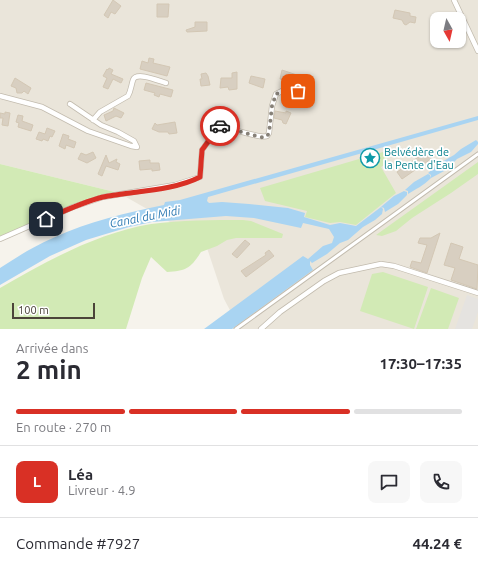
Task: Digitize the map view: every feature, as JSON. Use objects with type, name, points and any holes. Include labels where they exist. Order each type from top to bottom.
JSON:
[{"type":"street","points":[[454,0],[478,50]]},
{"type":"street","points":[[93,120],[100,112],[128,96],[131,92],[133,78],[136,76],[166,82]]},
{"type":"street","points":[[0,239],[73,206],[103,197],[175,185],[200,177],[202,150],[210,139],[213,129],[216,126],[246,132],[264,138],[269,133],[272,106],[276,94],[282,91],[298,91],[304,78]]},
{"type":"street","points":[[0,96],[42,107],[88,131],[137,147],[134,141],[93,120],[70,104]]},
{"type":"street","points":[[236,329],[478,154]]},
{"type":"street","points":[[261,329],[280,312],[339,273],[381,264],[394,266],[478,293]]},
{"type":"shaded area","points":[[0,0],[478,0],[478,329],[240,329],[224,299],[205,242],[119,193],[0,164]]},
{"type":"shaded area","points":[[467,295],[478,299],[478,312],[472,329],[455,329]]},
{"type":"green space","points":[[383,152],[389,162],[381,167],[396,193],[356,225],[340,222],[330,223],[305,217],[307,211],[265,201],[260,188]]},
{"type":"green space","points":[[478,162],[478,174],[412,218],[396,231],[382,236],[376,235]]},
{"type":"green space","points":[[0,164],[119,193],[73,207],[0,239]]},
{"type":"green space","points":[[185,221],[251,221],[283,234],[282,238],[236,238],[227,240],[217,246],[201,252],[194,262],[187,268],[174,272],[167,272],[151,257],[142,278],[126,329],[0,329],[0,288],[73,249],[111,234],[151,224]]},
{"type":"green space","points":[[383,272],[428,287],[414,329],[360,311],[372,274]]},
{"type":"green space","points":[[431,288],[459,298],[448,329],[416,329]]},
{"type":"water","name":"Canal du Midi","points":[[478,116],[478,120],[208,197],[207,201],[209,203],[222,202],[288,208],[305,213],[304,217],[330,225],[340,223],[356,226],[381,207],[383,209],[382,214],[363,227],[348,240],[340,243],[327,254],[312,263],[310,261],[310,265],[313,270],[232,329],[204,329],[303,256],[308,259],[323,246],[332,243],[334,237],[329,229],[303,223],[301,228],[254,218],[226,216],[152,222],[129,227],[86,240],[50,256],[0,285],[0,268],[39,245],[94,222],[121,214],[164,205],[165,202],[180,200]]},
{"type":"water","points":[[476,140],[478,144],[471,152],[457,159],[446,170],[431,178],[431,175],[428,173],[440,163]]},
{"type":"water","points":[[428,174],[431,178],[408,194],[408,191],[405,190],[414,182]]},
{"type":"water","points":[[404,191],[407,192],[407,195],[398,204],[385,212],[384,208],[381,207],[394,196]]},
{"type":"building","points":[[113,0],[121,6],[115,14],[111,12],[108,18],[104,15]]},
{"type":"building","points":[[157,4],[169,4],[168,17],[157,17]]},
{"type":"building","points":[[395,10],[410,13],[410,16],[416,17],[415,23],[410,22],[406,25],[402,20],[393,18]]},
{"type":"building","points":[[195,22],[207,22],[207,31],[187,32],[186,30],[195,27]]},
{"type":"building","points":[[149,58],[154,59],[153,63],[170,67],[167,76],[140,69],[142,61],[148,63]]},
{"type":"building","points":[[109,68],[113,70],[111,74],[123,79],[121,83],[113,79],[108,89],[103,87],[107,78],[103,76]]},
{"type":"building","points":[[282,70],[300,76],[298,82],[280,79]]},
{"type":"building","points":[[237,72],[237,89],[229,90],[228,87],[220,88],[221,78],[232,78],[232,73]]},
{"type":"building","points":[[206,73],[210,85],[201,86],[201,74]]},
{"type":"building","points":[[251,76],[265,79],[263,88],[249,83]]},
{"type":"building","points":[[15,78],[31,88],[28,94],[24,91],[22,93],[17,93],[16,88],[11,86]]},
{"type":"building","points":[[146,83],[173,90],[171,97],[160,94],[159,97],[154,95],[155,93],[144,90]]},
{"type":"building","points":[[114,108],[124,113],[121,118],[116,116],[106,121],[104,115],[113,111]]},
{"type":"building","points":[[275,111],[286,113],[286,111],[291,113],[286,124],[283,123],[282,120],[274,118]]},
{"type":"building","points":[[5,112],[10,113],[8,126],[2,125],[3,118],[0,118],[0,113],[5,114]]},
{"type":"building","points":[[18,115],[23,116],[22,121],[33,125],[31,131],[18,127],[19,123],[16,122]]},
{"type":"building","points":[[175,122],[177,133],[169,134],[168,132],[159,132],[152,129],[155,123],[157,125]]},
{"type":"building","points":[[47,128],[55,131],[52,137],[50,136],[48,141],[36,139],[39,132],[45,134]]},
{"type":"building","points":[[63,134],[69,136],[68,139],[76,142],[74,148],[66,145],[65,149],[59,146]]},
{"type":"building","points":[[93,152],[96,158],[87,163],[78,159],[81,153],[86,155]]},
{"type":"building","points":[[424,153],[432,157],[431,159],[402,179],[397,172]]},
{"type":"building","points":[[106,155],[109,163],[117,159],[116,162],[120,164],[118,170],[106,166],[102,176],[98,174]]},
{"type":"building","points":[[150,160],[150,163],[159,163],[160,170],[140,170],[139,161]]},
{"type":"building","points":[[440,233],[427,273],[410,267],[412,261],[421,263],[427,245],[418,243],[420,238],[431,238]]},
{"type":"building","points":[[245,240],[250,244],[237,258],[232,254]]},
{"type":"building","points":[[451,243],[463,247],[459,259],[478,265],[477,289],[451,280],[455,268],[444,265]]},
{"type":"building","points":[[269,250],[274,256],[246,277],[241,271],[266,255],[265,253]]},
{"type":"way so far","points":[[220,126],[264,138],[269,133],[272,106],[276,94],[282,91],[298,91]]},
{"type":"place","name":"Belvédère de la Pente d'Eau","points":[[370,158]]},
{"type":"route","points":[[46,219],[73,206],[103,197],[175,185],[200,177],[202,150],[204,145],[210,139],[213,129],[216,126],[220,126]]}]
